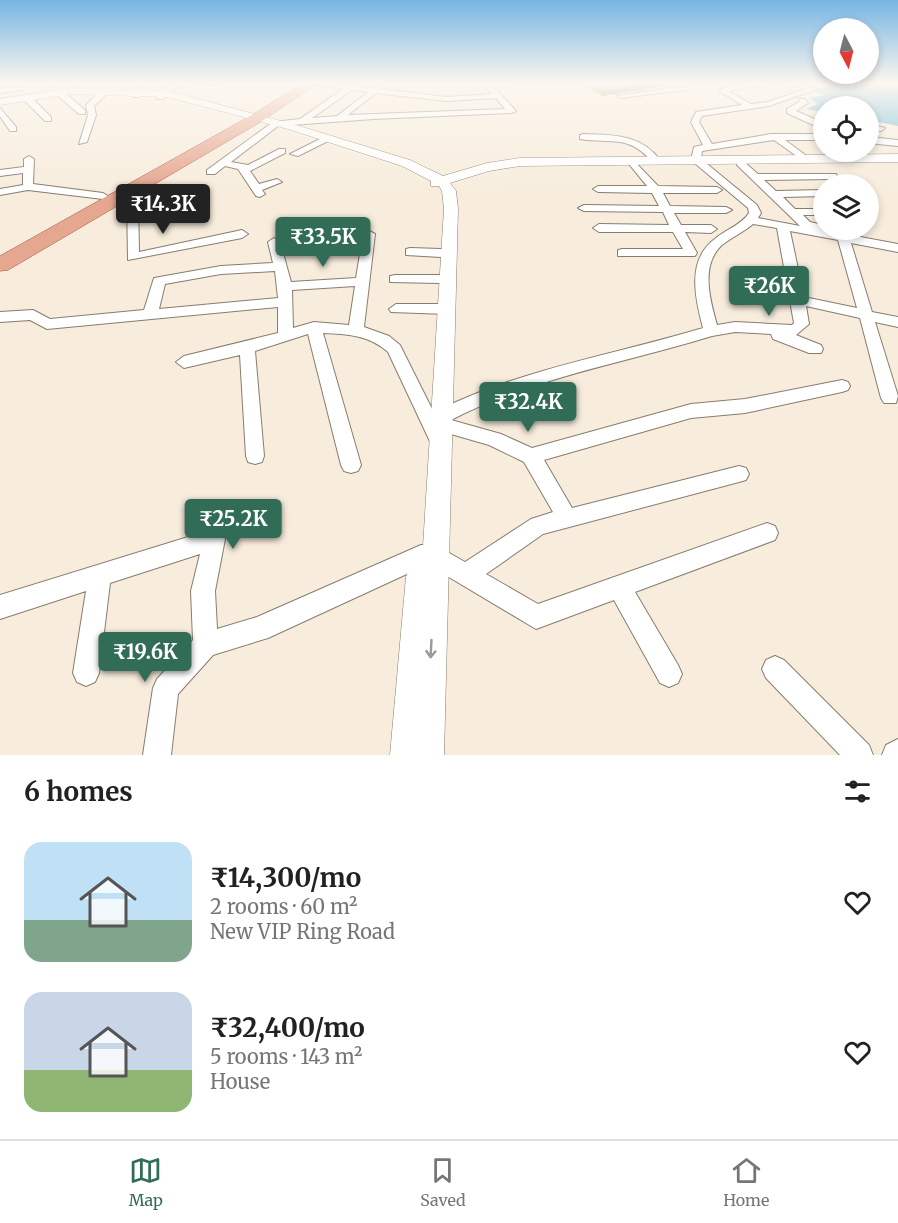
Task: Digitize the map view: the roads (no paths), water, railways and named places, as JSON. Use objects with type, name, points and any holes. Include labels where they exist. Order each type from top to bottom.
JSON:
[{"type":"main road","points":[[0,265],[259,119]]},
{"type":"main road","points":[[0,255],[103,196],[259,119]]},
{"type":"street","points":[[6,118],[13,129]]},
{"type":"street","points":[[82,142],[91,118]]},
{"type":"street","points":[[256,118],[381,154],[440,184],[451,210],[442,309],[438,427],[428,556],[408,755]]},
{"type":"street","points":[[304,121],[308,118]]},
{"type":"street","points":[[259,119],[304,121],[337,118]]},
{"type":"street","points":[[697,118],[695,122],[709,147]]},
{"type":"street","points":[[259,119],[401,166],[440,184],[515,165],[898,159]]},
{"type":"street","points":[[211,172],[224,163],[259,119]]},
{"type":"street","points":[[776,136],[805,159]]},
{"type":"street","points":[[711,331],[703,308],[702,270],[707,256],[717,243],[752,220],[755,213],[753,207],[698,162],[697,149],[776,136],[813,137]]},
{"type":"street","points":[[583,137],[631,141],[647,146],[656,161]]},
{"type":"street","points":[[295,154],[325,140]]},
{"type":"street","points":[[879,141],[898,143]]},
{"type":"street","points":[[748,145],[765,160]]},
{"type":"street","points":[[224,163],[253,167],[282,151]]},
{"type":"street","points":[[440,184],[487,167],[520,162],[740,163],[898,159]]},
{"type":"street","points":[[740,163],[776,194],[806,225],[813,226]]},
{"type":"street","points":[[0,173],[28,164],[28,187]]},
{"type":"street","points":[[622,253],[691,253],[655,189],[634,164]]},
{"type":"street","points":[[242,166],[258,191],[277,182]]},
{"type":"street","points":[[756,177],[813,176]]},
{"type":"street","points":[[440,184],[444,209],[440,279],[442,309]]},
{"type":"street","points":[[0,192],[28,187],[103,196]]},
{"type":"street","points":[[598,189],[717,190]]},
{"type":"street","points":[[776,194],[813,193]]},
{"type":"street","points":[[126,194],[133,198],[133,257],[242,234]]},
{"type":"street","points":[[584,208],[726,210]]},
{"type":"street","points":[[795,212],[813,212]]},
{"type":"street","points":[[752,220],[783,228],[813,231]]},
{"type":"street","points":[[599,228],[711,229]]},
{"type":"street","points":[[438,427],[473,399],[534,376],[711,331],[735,327],[795,330],[803,320],[783,228]]},
{"type":"street","points":[[302,239],[368,232],[356,330]]},
{"type":"street","points":[[840,240],[866,315],[890,398]]},
{"type":"street","points":[[864,240],[898,248]]},
{"type":"street","points":[[274,242],[285,286],[286,334]]},
{"type":"street","points":[[411,252],[441,253]]},
{"type":"street","points":[[150,314],[159,281],[221,270],[280,267]]},
{"type":"street","points":[[395,279],[440,279]]},
{"type":"street","points":[[285,286],[363,282]]},
{"type":"street","points":[[799,300],[898,322]]},
{"type":"street","points":[[0,317],[33,315],[47,324],[285,302]]},
{"type":"street","points":[[396,309],[442,309]]},
{"type":"street","points":[[314,327],[351,465]]},
{"type":"street","points":[[184,362],[247,348],[314,327],[356,330],[384,340],[394,349],[438,427],[494,439],[531,456],[567,518]]},
{"type":"street","points":[[711,331],[775,335],[799,341],[815,349]]},
{"type":"street","points":[[247,348],[255,456]]},
{"type":"street","points":[[531,456],[691,411],[745,406],[842,386]]},
{"type":"street","points":[[466,574],[538,526],[740,474]]},
{"type":"street","points":[[158,755],[166,688],[205,645],[259,629],[428,556],[466,574],[536,617],[767,533]]},
{"type":"street","points":[[0,607],[214,539],[203,591],[205,645]]},
{"type":"street","points":[[426,755],[428,556]]},
{"type":"street","points":[[86,673],[100,575]]},
{"type":"street","points":[[619,587],[669,674]]},
{"type":"street","points":[[776,669],[859,755]]},
{"type":"water","points":[[879,118],[898,118],[898,126],[879,122]]}]
